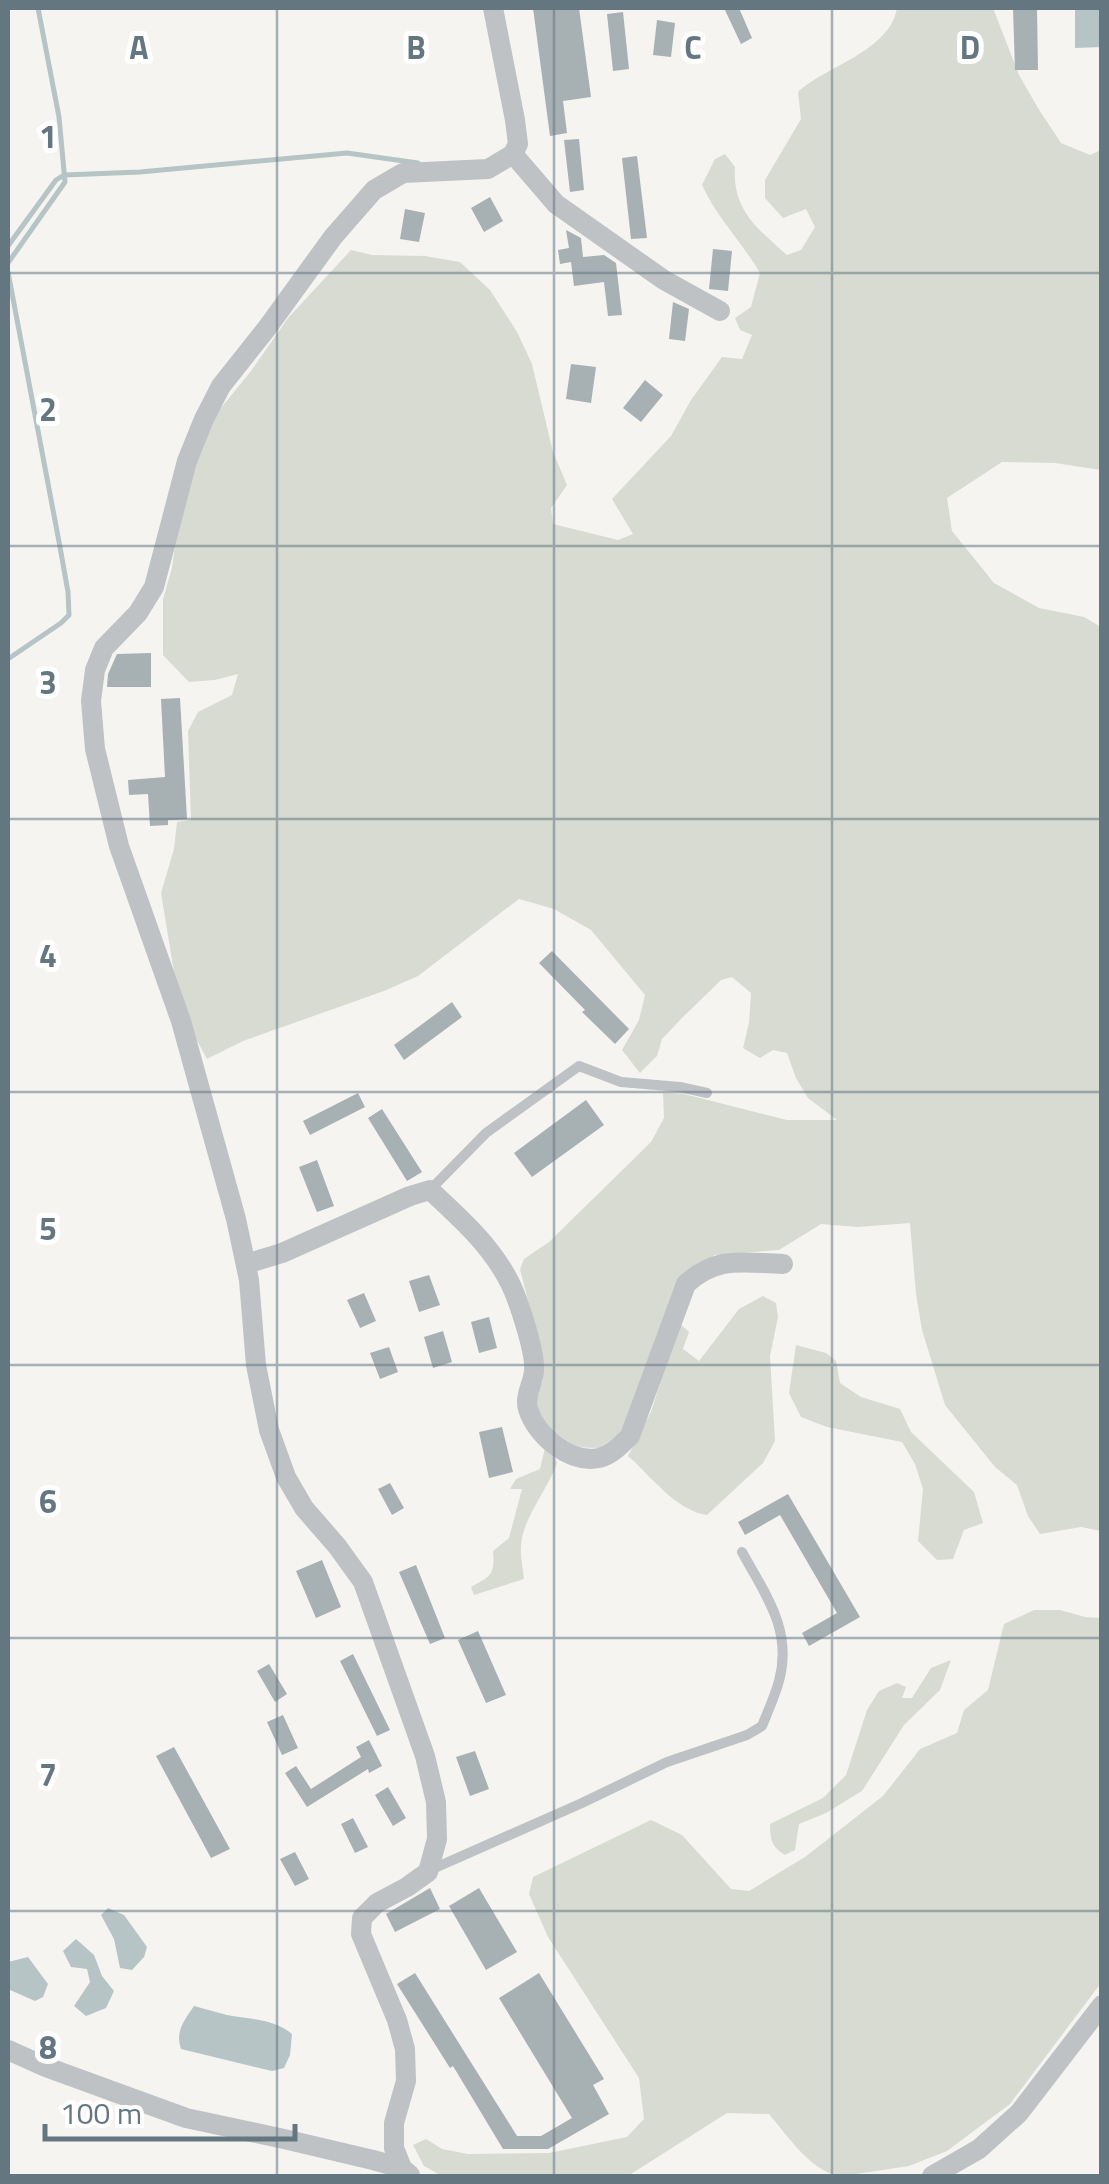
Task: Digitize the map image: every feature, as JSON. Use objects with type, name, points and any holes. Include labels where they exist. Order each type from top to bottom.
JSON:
[{"type":"street","points":[[407,2172],[394,2148],[394,2123],[406,2081],[405,2049],[361,1934],[362,1918],[377,1903],[428,1872],[436,1839],[436,1802],[425,1756],[363,1582],[304,1508],[286,1477],[269,1430],[236,1219],[181,1021],[119,846],[95,749],[91,701],[95,670],[104,648],[138,613],[154,587],[204,418],[221,386],[333,237],[374,190],[403,173],[488,169],[514,154],[518,144],[492,8]]},
{"type":"street","points":[[514,154],[556,204],[664,280],[720,311]]},
{"type":"street","points":[[246,1264],[282,1253],[430,1190],[489,1247],[512,1286],[535,1369],[526,1399],[539,1430],[560,1449],[596,1458],[630,1436],[686,1284],[720,1262],[783,1264]]},
{"type":"street","points":[[932,2176],[979,2150],[1019,2113],[1102,2005]]},
{"type":"street","points":[[8,2050],[46,2068],[186,2118],[407,2172]]},
{"type":"lane","points":[[430,1190],[486,1133],[579,1066],[622,1082],[708,1092]]},
{"type":"lane","points":[[428,1872],[667,1762],[747,1735],[762,1726],[780,1679],[784,1642],[777,1616],[742,1552]]},
{"type":"shaded area","points":[[897,8],[993,8],[1019,75],[1061,143],[1090,155],[1101,150],[1101,470],[1055,463],[1002,462],[947,498],[952,531],[994,583],[1039,608],[1084,617],[1101,627],[1101,1531],[1081,1527],[1040,1534],[1028,1516],[1017,1485],[995,1467],[945,1405],[922,1330],[910,1223],[858,1227],[821,1224],[779,1250],[715,1255],[704,1260],[625,1430],[599,1448],[573,1447],[555,1437],[538,1416],[536,1396],[543,1380],[520,1269],[524,1259],[549,1242],[651,1142],[664,1118],[663,1093],[684,1094],[787,1120],[837,1120],[808,1098],[787,1053],[773,1050],[760,1058],[743,1048],[751,993],[732,977],[721,980],[682,1018],[662,1039],[657,1056],[640,1073],[622,1050],[639,1020],[645,995],[591,930],[554,909],[519,899],[418,976],[243,1041],[207,1059],[177,990],[161,893],[174,849],[177,822],[191,820],[188,731],[198,712],[232,695],[238,674],[189,682],[163,655],[163,599],[177,531],[200,449],[216,414],[288,318],[351,250],[460,262],[490,290],[532,364],[553,452],[567,485],[551,508],[553,524],[618,540],[633,534],[612,499],[671,436],[722,357],[742,359],[752,335],[740,330],[735,318],[751,307],[760,273],[702,185],[715,159],[725,154],[735,167],[742,207],[757,227],[787,255],[801,250],[815,227],[806,209],[783,218],[765,198],[765,180],[801,119],[798,92],[883,36]]},
{"type":"shaded area","points":[[1075,8],[1101,8],[1101,47],[1075,48]]},
{"type":"shaded area","points":[[763,1296],[776,1303],[778,1317],[770,1356],[775,1441],[763,1463],[707,1515],[695,1512],[674,1500],[628,1456],[651,1412],[679,1323],[689,1332],[683,1349],[699,1361],[739,1309]]},
{"type":"shaded area","points":[[796,1345],[826,1353],[836,1361],[840,1383],[861,1397],[900,1409],[911,1432],[974,1492],[983,1523],[964,1530],[953,1559],[937,1560],[918,1541],[923,1489],[902,1442],[827,1427],[801,1417],[789,1393]]},
{"type":"shaded area","points":[[545,1448],[553,1452],[557,1463],[522,1536],[524,1579],[474,1595],[471,1587],[492,1570],[493,1551],[509,1538],[522,1489],[510,1489],[516,1479],[540,1469]]},
{"type":"shaded area","points":[[1034,1610],[1060,1610],[1101,1618],[1101,1983],[1010,2104],[947,2151],[909,2166],[843,2176],[812,2162],[769,2114],[727,2113],[631,2174],[619,2176],[442,2176],[424,2166],[413,2145],[426,2139],[442,2149],[468,2154],[549,2153],[627,2137],[644,2119],[639,2078],[548,1937],[529,1894],[533,1877],[651,1820],[682,1835],[731,1889],[749,1891],[805,1857],[883,1796],[920,1749],[957,1733],[964,1710],[988,1690],[1004,1624]]},
{"type":"shaded area","points":[[951,1660],[940,1690],[904,1725],[862,1791],[799,1824],[795,1850],[785,1855],[777,1849],[771,1839],[770,1824],[823,1798],[846,1775],[867,1710],[879,1691],[897,1683],[906,1687],[902,1698],[912,1698],[931,1668]]},
{"type":"shaded area","points":[[108,1908],[124,1915],[147,1947],[132,1970],[120,1968],[114,1939],[101,1915]]},
{"type":"shaded area","points":[[76,1939],[94,1955],[102,1976],[114,1991],[106,2008],[86,2016],[74,2006],[90,1982],[87,1969],[71,1967],[63,1951]]},
{"type":"shaded area","points":[[28,1957],[48,1984],[43,1997],[35,2001],[8,1989],[8,1962]]},
{"type":"shaded area","points":[[194,2006],[285,2029],[292,2034],[284,2068],[272,2071],[181,2049],[180,2031]]},
{"type":"building","points":[[533,8],[579,8],[591,97],[563,101],[567,133],[550,136]]},
{"type":"building","points":[[724,8],[739,8],[752,38],[741,44]]},
{"type":"building","points":[[1013,8],[1037,8],[1038,70],[1015,70]]},
{"type":"building","points":[[623,12],[629,69],[613,71],[607,14]]},
{"type":"building","points":[[657,20],[675,23],[671,57],[653,55]]},
{"type":"building","points":[[579,139],[584,190],[570,192],[564,140]]},
{"type":"building","points":[[637,156],[647,238],[631,239],[622,158]]},
{"type":"building","points":[[490,197],[503,221],[484,232],[471,208]]},
{"type":"building","points":[[405,209],[425,213],[419,242],[400,239]]},
{"type":"building","points":[[566,230],[581,238],[583,257],[604,255],[616,263],[622,315],[608,316],[604,282],[574,286],[571,262],[560,264],[558,250],[569,248]]},
{"type":"building","points":[[713,249],[732,251],[728,291],[709,289]]},
{"type":"building","points":[[673,302],[689,309],[685,341],[669,339]]},
{"type":"building","points":[[571,364],[596,367],[591,403],[566,399]]},
{"type":"building","points":[[645,380],[663,395],[641,422],[623,408]]},
{"type":"building","points":[[151,653],[151,687],[107,687],[117,654]]},
{"type":"building","points":[[180,698],[187,819],[150,826],[148,794],[129,795],[128,780],[165,777],[161,699]]},
{"type":"building","points":[[552,951],[629,1029],[615,1044],[539,963]]},
{"type":"building","points":[[452,1002],[462,1017],[404,1060],[394,1045]]},
{"type":"building","points":[[358,1093],[365,1107],[310,1135],[303,1121]]},
{"type":"building","points":[[586,1100],[604,1125],[532,1177],[514,1153]]},
{"type":"building","points":[[382,1109],[422,1172],[407,1181],[368,1118]]},
{"type":"building","points":[[317,1160],[334,1206],[317,1212],[299,1167]]},
{"type":"building","points":[[429,1275],[440,1305],[419,1312],[409,1281]]},
{"type":"building","points":[[364,1293],[376,1321],[360,1328],[347,1300]]},
{"type":"building","points":[[489,1317],[497,1348],[479,1353],[471,1322]]},
{"type":"building","points":[[443,1331],[452,1362],[433,1368],[424,1337]]},
{"type":"building","points":[[389,1347],[398,1372],[380,1379],[370,1353]]},
{"type":"building","points":[[502,1427],[513,1472],[489,1478],[479,1432]]},
{"type":"building","points":[[390,1483],[404,1508],[392,1515],[378,1489]]},
{"type":"building","points":[[788,1494],[860,1617],[809,1646],[802,1633],[837,1613],[780,1515],[745,1535],[738,1522]]},
{"type":"building","points":[[322,1560],[341,1607],[316,1618],[296,1571]]},
{"type":"building","points":[[416,1565],[445,1638],[430,1644],[399,1572]]},
{"type":"building","points":[[478,1631],[506,1695],[486,1703],[458,1640]]},
{"type":"building","points":[[353,1654],[390,1730],[377,1736],[340,1661]]},
{"type":"building","points":[[269,1664],[287,1694],[275,1702],[257,1671]]},
{"type":"building","points":[[283,1715],[298,1748],[282,1755],[267,1722]]},
{"type":"building","points":[[369,1740],[382,1766],[369,1773],[368,1769],[307,1807],[285,1773],[296,1766],[311,1789],[361,1757],[356,1747]]},
{"type":"building","points":[[174,1747],[230,1849],[211,1858],[156,1756]]},
{"type":"building","points":[[475,1751],[489,1789],[470,1796],[456,1757]]},
{"type":"building","points":[[388,1787],[406,1818],[393,1826],[375,1795]]},
{"type":"building","points":[[353,1818],[368,1847],[355,1853],[341,1824]]},
{"type":"building","points":[[295,1852],[309,1879],[295,1886],[280,1859]]},
{"type":"building","points":[[430,1888],[440,1909],[395,1932],[386,1914]]},
{"type":"building","points":[[479,1888],[517,1952],[486,1970],[449,1906]]},
{"type":"building","points":[[415,1973],[517,2136],[541,2136],[572,2118],[499,1998],[539,1973],[604,2079],[593,2085],[609,2114],[548,2149],[503,2149],[397,1984]]},
{"type":"waterway","points":[[8,263],[65,182],[59,117],[38,8]]},
{"type":"waterway","points":[[8,246],[56,180],[64,175],[347,153],[418,163]]},
{"type":"waterway","points":[[8,272],[60,547],[69,615],[8,659]]}]
